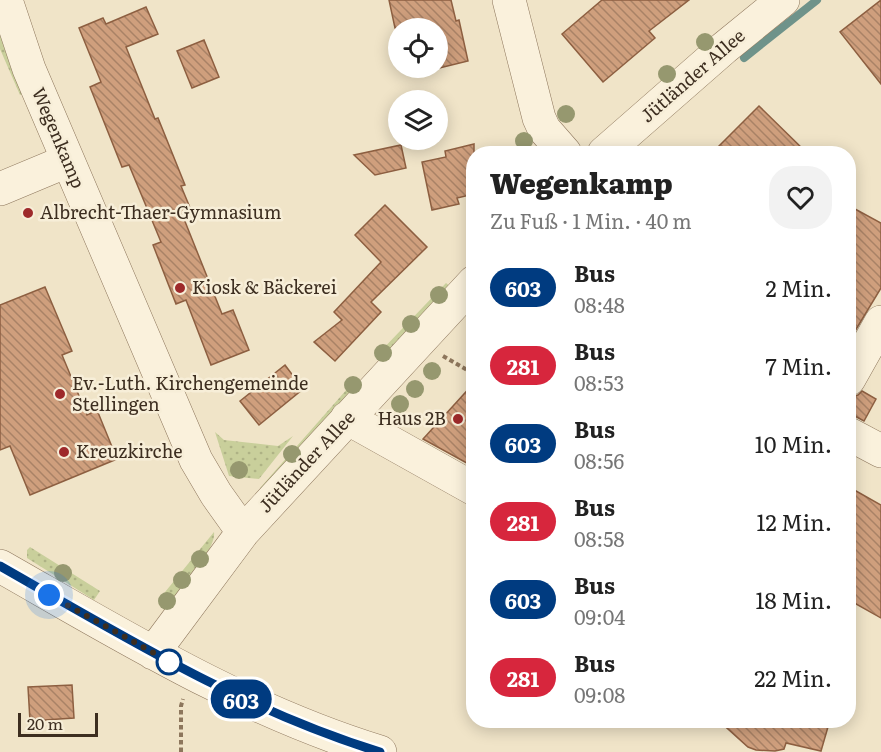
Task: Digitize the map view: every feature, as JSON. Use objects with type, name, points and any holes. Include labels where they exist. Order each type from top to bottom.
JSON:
[{"type":"street","name":"Wegenkamp","points":[[6,0],[29,69],[196,460],[216,494],[243,532]]},
{"type":"street","points":[[509,0],[539,118],[544,129],[559,146]]},
{"type":"street","name":"Jütländer Allee","points":[[612,146],[724,48],[783,0]]},
{"type":"street","points":[[0,189],[67,161]]},
{"type":"street","name":"Jütländer Allee","points":[[153,653],[243,532],[466,291]]},
{"type":"street","points":[[856,367],[881,322]]},
{"type":"street","points":[[347,418],[466,485]]},
{"type":"street","points":[[856,438],[881,451]]},
{"type":"street","points":[[0,566],[190,673],[282,717],[380,752]]},
{"type":"path","points":[[181,752],[181,706],[190,673]]},
{"type":"green space","points":[[0,26],[22,94],[20,95],[0,49]]},
{"type":"green space","points":[[446,283],[451,287],[382,359],[378,354]]},
{"type":"green space","points":[[355,380],[360,385],[261,489],[260,488]]},
{"type":"green space","points":[[215,432],[224,440],[278,446],[293,436],[259,479],[229,476]]},
{"type":"green space","points":[[214,532],[203,559],[167,608],[162,604],[161,597]]},
{"type":"green space","points":[[30,547],[100,591],[94,600],[27,558],[27,550]]},
{"type":"building","points":[[389,0],[451,0],[456,21],[459,20],[468,61],[448,66],[448,18],[393,18]]},
{"type":"building","points":[[602,0],[689,0],[649,31],[655,38],[603,82],[562,34]]},
{"type":"building","points":[[881,0],[881,84],[840,32]]},
{"type":"building","points":[[146,7],[158,34],[126,47],[185,185],[181,186],[191,210],[182,214],[222,314],[233,310],[249,350],[211,365],[186,300],[176,304],[153,245],[161,242],[129,165],[122,167],[90,87],[101,82],[79,28],[103,18],[106,24]]},
{"type":"building","points":[[204,40],[219,77],[192,88],[177,51]]},
{"type":"building","points":[[759,106],[800,146],[719,146]]},
{"type":"building","points":[[474,144],[474,146],[466,146],[466,196],[457,198],[459,204],[432,210],[422,162],[446,157],[445,151]]},
{"type":"building","points":[[388,148],[388,150],[402,150],[406,168],[375,175],[354,155]]},
{"type":"building","points":[[385,205],[427,247],[371,302],[381,312],[335,361],[314,342],[342,320],[334,312],[381,262],[355,235]]},
{"type":"building","points":[[856,210],[881,223],[881,288],[856,329]]},
{"type":"building","points":[[45,287],[72,351],[62,355],[87,415],[97,410],[117,459],[30,495],[10,446],[0,450],[0,305]]},
{"type":"building","points":[[285,365],[303,389],[259,425],[240,401]]},
{"type":"building","points":[[862,391],[876,399],[864,421],[856,417],[856,396]]},
{"type":"building","name":"Haus 2B","points":[[466,392],[466,463],[423,439]]},
{"type":"building","points":[[856,491],[881,505],[881,618],[856,604]]},
{"type":"building","points":[[72,685],[74,718],[30,721],[28,687]]},
{"type":"building","points":[[727,728],[828,728],[821,751],[786,743],[784,749],[775,751],[748,747]]},
{"type":"waterway","points":[[744,58],[817,0]]},
{"type":"bus line","name":"603","points":[[0,566],[90,619],[232,695],[330,736],[380,752]]},
{"type":"place","name":"Albrecht-Thaer-Gymnasium","points":[[28,213]]},
{"type":"place","name":"Kiosk & Bäckerei","points":[[180,288]]},
{"type":"place","name":"Ev.-Luth. Kirchengemeinde Stellingen","points":[[60,394]]},
{"type":"place","name":"Haus 2B","points":[[458,419]]},
{"type":"place","name":"Kreuzkirche","points":[[64,452]]},
{"type":"route","points":[[49,595],[174,664],[169,662]]}]
